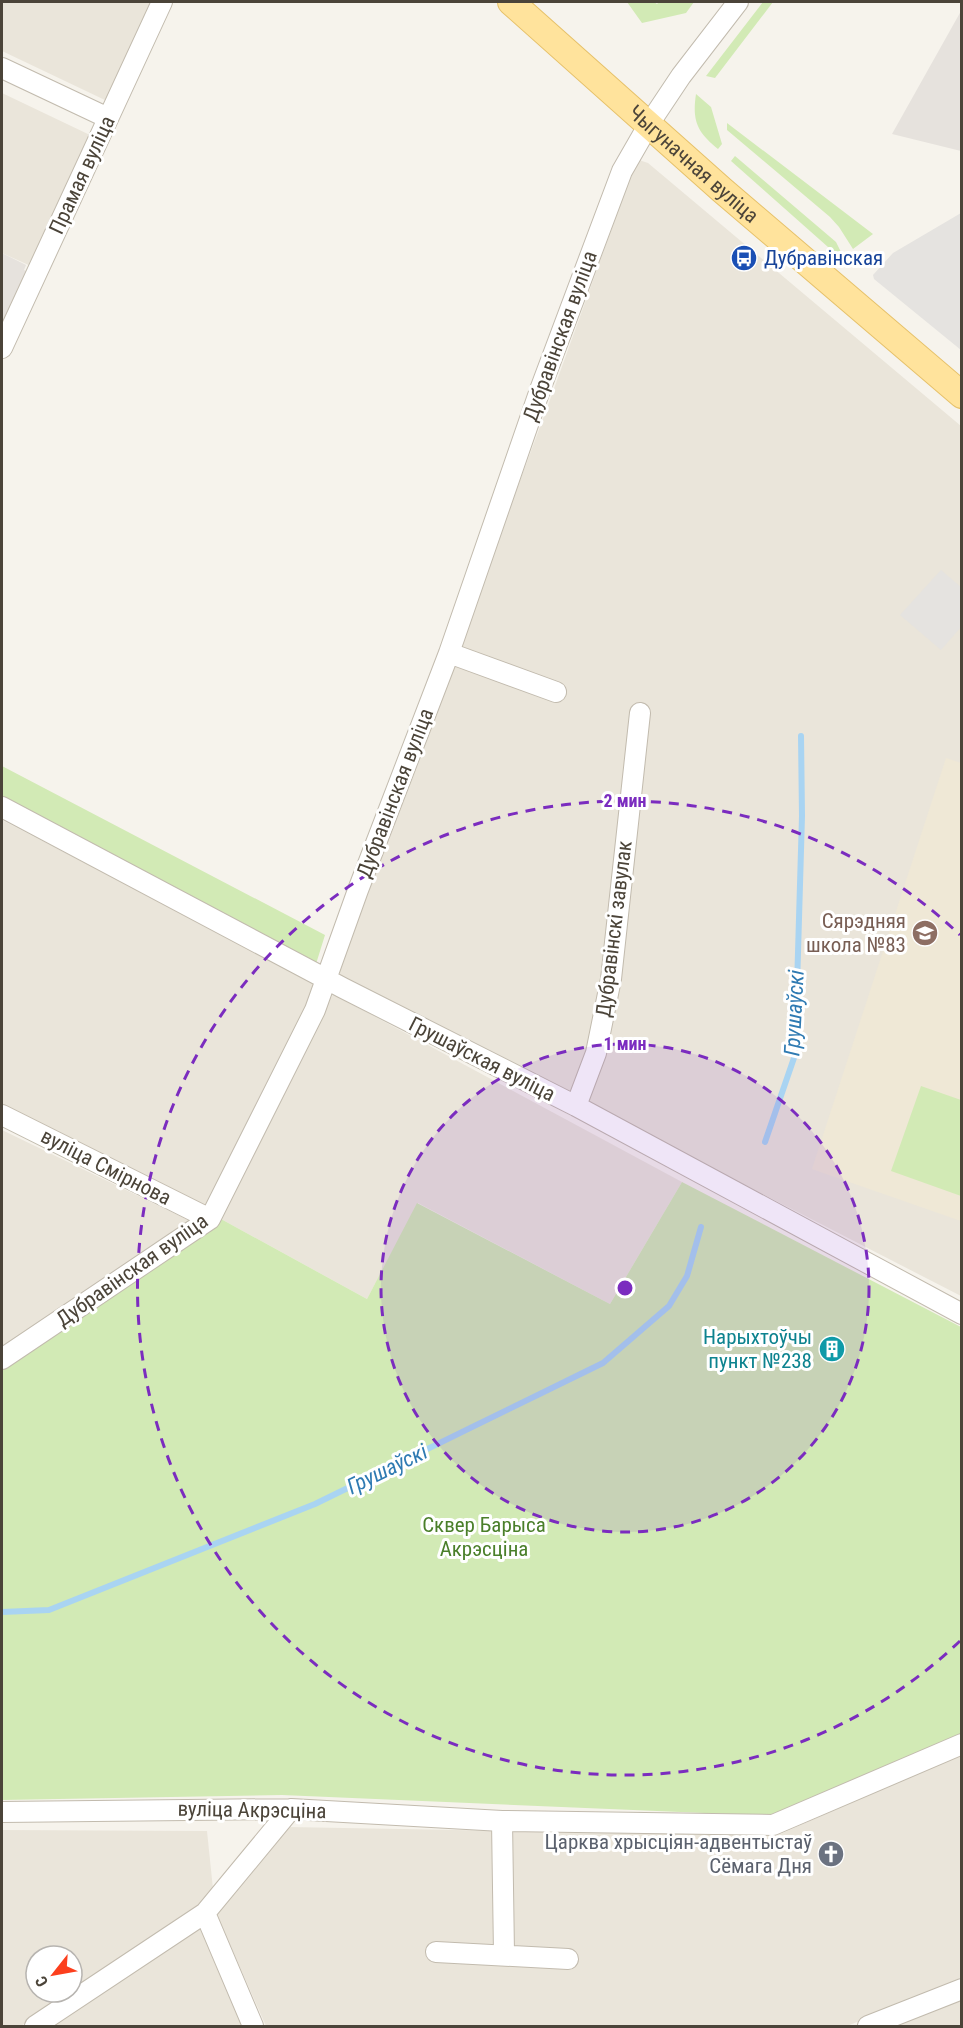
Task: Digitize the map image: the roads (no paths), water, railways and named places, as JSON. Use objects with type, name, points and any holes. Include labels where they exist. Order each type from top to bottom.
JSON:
[{"type":"main road","name":"Чыгуначная вуліца","points":[[511,2],[831,285],[962,395]]},
{"type":"street","name":"Прамая вуліца","points":[[2,348],[162,2]]},
{"type":"street","name":"Дубравінская вуліца","points":[[2,1359],[210,1219],[315,1010],[357,890],[449,653],[541,387],[622,171],[649,124],[681,76],[738,2]]},
{"type":"street","points":[[2,68],[108,118]]},
{"type":"street","points":[[449,653],[556,692]]},
{"type":"street","name":"Дубравінскі завулак","points":[[576,1106],[596,1053],[611,978],[640,713]]},
{"type":"street","name":"Грушаўская вуліца","points":[[2,807],[325,979],[576,1106],[962,1314]]},
{"type":"street","name":"вуліца Смірнова","points":[[2,1115],[210,1219]]},
{"type":"street","name":"вуліца Акрэсціна","points":[[2,1812],[291,1809],[502,1821],[773,1825],[962,1744]]},
{"type":"street","points":[[35,2026],[205,1913],[291,1809]]},
{"type":"street","points":[[502,1821],[504,1954]]},
{"type":"street","points":[[205,1913],[253,2026]]},
{"type":"street","points":[[436,1952],[568,1959]]},
{"type":"street","points":[[868,2026],[962,1989]]},
{"type":"waterway","name":"Грушаўскі","points":[[765,1142],[795,1055],[802,816],[801,736]]},
{"type":"waterway","name":"Грушаўскі","points":[[2,1612],[49,1610],[315,1504],[603,1363],[669,1306],[687,1276],[701,1227]]},
{"type":"place","name":"Дубравінская","points":[[744,258]]},
{"type":"place","name":"Сярэдняя школа №83","points":[[925,933]]},
{"type":"place","name":"Нарыхтоўчы пункт №238","points":[[832,1349]]},
{"type":"place","name":"Царква хрысціян-адвентыстаў Сёмага Дня","points":[[831,1854]]},
{"type":"park label","name":"Сквер Барыса Акрэсціна","points":[[484,1537]]}]
